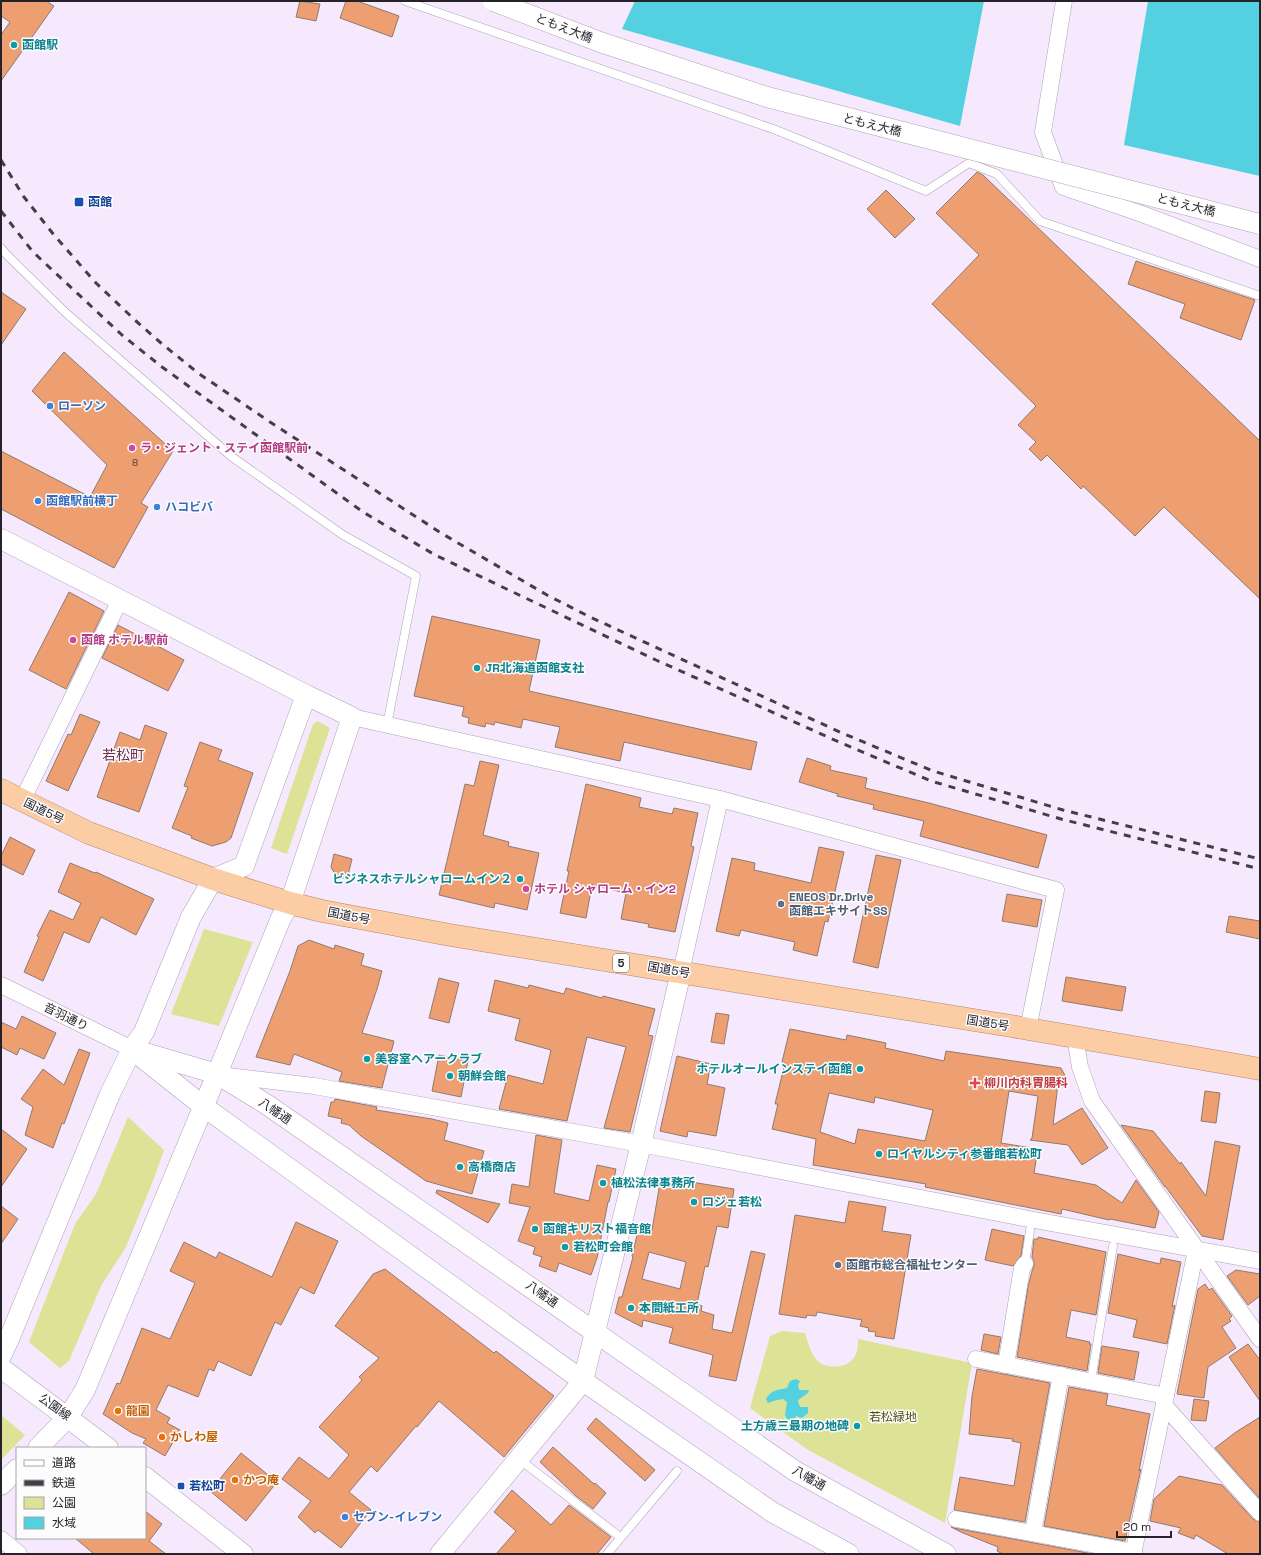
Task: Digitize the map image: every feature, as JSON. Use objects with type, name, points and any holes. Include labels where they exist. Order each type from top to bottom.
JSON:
[{"type":"highway","name":"国道5号","points":[[1,790],[89,833],[213,880],[322,911],[450,935],[1028,1029],[1260,1069]]},
{"type":"street","name":"ともえ大橋","points":[[493,1],[600,42],[767,98],[1260,224]]},
{"type":"street","points":[[1064,1],[1043,132],[1063,187],[1142,214],[1260,259]]},
{"type":"street","points":[[1,539],[352,717],[720,799],[1056,890],[1028,1029]]},
{"type":"street","points":[[22,801],[120,600]]},
{"type":"street","points":[[1,1356],[10,1339],[110,1094],[132,1049],[144,1032],[191,917],[213,880],[244,866],[306,695]]},
{"type":"street","points":[[39,1447],[68,1417],[84,1390],[281,918],[290,903],[352,717]]},
{"type":"street","points":[[440,1554],[583,1381],[642,1144],[720,799]]},
{"type":"street","name":"音羽通り","points":[[1,985],[132,1049]]},
{"type":"street","points":[[1075,1037],[1080,1067],[1092,1101],[1260,1339]]},
{"type":"street","points":[[132,1049],[203,1106],[583,1381],[772,1512],[849,1554]]},
{"type":"street","name":"八幡通","points":[[132,1049],[217,1074],[266,1104],[795,1471],[946,1554]]},
{"type":"street","points":[[217,1074],[314,1086],[642,1144],[1196,1250],[1260,1260]]},
{"type":"street","points":[[956,1519],[1134,1553],[1196,1250]]},
{"type":"street","points":[[1006,1365],[1022,1268],[1025,1264]]},
{"type":"street","points":[[976,1359],[1091,1381],[1165,1401],[1260,1513]]},
{"type":"street","name":"公園線","points":[[1,1368],[107,1447]]},
{"type":"street","points":[[1033,1534],[1061,1376]]},
{"type":"street","points":[[1,1485],[16,1470]]},
{"type":"street","points":[[146,1478],[243,1554]]},
{"type":"street","points":[[1,1539],[19,1554]]},
{"type":"lane","points":[[406,1],[776,130],[926,191],[969,163],[997,174],[1040,221],[1260,296]]},
{"type":"lane","points":[[1,248],[7,256],[66,313],[232,457],[343,535],[416,576],[387,725]]},
{"type":"lane","points":[[1025,1264],[1030,1230]]},
{"type":"lane","points":[[1091,1381],[1113,1246]]},
{"type":"lane","points":[[519,1459],[620,1538]]},
{"type":"lane","points":[[607,1554],[677,1471]]},
{"type":"green space","points":[[318,721],[330,728],[287,854],[271,848],[313,724]]},
{"type":"green space","points":[[204,929],[253,942],[219,1026],[171,1014]]},
{"type":"green space","points":[[128,1117],[164,1150],[125,1249],[102,1284],[69,1361],[60,1368],[29,1342],[75,1224],[96,1194]]},
{"type":"green space","name":"若松緑地","points":[[782,1331],[805,1333],[809,1347],[814,1356],[819,1362],[829,1366],[845,1365],[853,1359],[857,1352],[858,1339],[972,1363],[945,1523],[808,1450],[750,1408],[770,1336]]},
{"type":"green space","points":[[1,1415],[25,1435],[1,1460]]},
{"type":"water","points":[[635,1],[984,1],[960,126],[622,29]]},
{"type":"water","points":[[1148,1],[1260,1],[1260,176],[1124,145]]},
{"type":"water","points":[[796,1379],[800,1381],[798,1385],[799,1390],[809,1390],[808,1393],[798,1400],[801,1407],[808,1407],[808,1413],[802,1418],[796,1416],[794,1420],[787,1419],[785,1415],[787,1402],[783,1399],[768,1403],[766,1399],[772,1392],[787,1388],[790,1381]]},
{"type":"building","name":"函館駅","points":[[1,1],[46,1],[54,6],[1,81],[1,35],[10,22],[1,16]]},
{"type":"building","points":[[300,1],[320,4],[316,21],[296,17]]},
{"type":"building","points":[[346,1],[357,1],[399,16],[392,37],[340,18]]},
{"type":"building","points":[[977,172],[983,175],[1260,441],[1260,599],[1164,507],[1135,536],[1083,486],[1081,489],[1047,455],[1041,461],[1029,449],[1036,442],[1018,425],[1036,406],[932,304],[979,255],[936,213]]},
{"type":"building","points":[[886,190],[915,219],[895,238],[867,209]]},
{"type":"building","points":[[1136,261],[1255,300],[1241,340],[1180,318],[1185,304],[1128,284]]},
{"type":"building","points":[[1,292],[26,309],[1,345]]},
{"type":"building","points":[[64,352],[173,451],[141,503],[148,507],[114,568],[1,509],[1,451],[90,497],[107,465],[32,391]]},
{"type":"building","points":[[69,592],[104,611],[66,689],[29,670]]},
{"type":"building","points":[[432,616],[540,640],[529,691],[757,742],[751,770],[624,742],[620,761],[555,747],[560,727],[523,719],[521,728],[495,722],[494,725],[486,723],[485,727],[468,723],[469,718],[462,716],[464,707],[414,696]]},
{"type":"building","points":[[118,625],[184,660],[168,691],[102,658]]},
{"type":"building","points":[[80,714],[100,722],[68,791],[46,781],[68,734],[71,735]]},
{"type":"building","points":[[145,725],[167,733],[139,812],[97,797],[120,732],[140,740]]},
{"type":"building","points":[[200,742],[222,750],[218,760],[253,773],[231,838],[226,842],[212,846],[191,838],[192,836],[172,828],[188,787],[184,786]]},
{"type":"building","points":[[807,758],[831,766],[830,770],[867,778],[865,788],[929,803],[1047,835],[1038,868],[920,836],[924,821],[873,809],[874,805],[837,796],[838,794],[799,782]]},
{"type":"building","points":[[480,761],[499,765],[483,835],[509,842],[508,846],[539,853],[527,910],[495,903],[494,908],[439,895],[465,784],[474,786]]},
{"type":"building","points":[[586,784],[641,798],[639,807],[672,814],[674,808],[698,813],[691,846],[694,847],[675,932],[648,927],[649,924],[621,919],[626,893],[592,885],[586,918],[560,913],[569,871],[567,871]]},
{"type":"building","points":[[10,837],[35,850],[23,875],[1,864],[1,856]]},
{"type":"building","points":[[819,847],[844,852],[828,922],[825,921],[817,956],[793,950],[795,942],[741,930],[739,936],[716,931],[732,858],[755,863],[754,870],[811,883]]},
{"type":"building","points":[[334,854],[352,859],[347,879],[336,876],[331,867]]},
{"type":"building","points":[[876,855],[901,860],[878,968],[853,962]]},
{"type":"building","points":[[70,863],[95,873],[96,872],[154,899],[136,935],[101,917],[89,943],[64,932],[43,981],[24,972],[39,937],[37,936],[50,910],[73,920],[81,903],[58,892]]},
{"type":"building","points":[[1007,894],[1042,900],[1037,927],[1002,921]]},
{"type":"building","points":[[1229,916],[1260,921],[1260,939],[1226,932]]},
{"type":"building","points":[[309,940],[334,949],[335,945],[364,954],[361,965],[382,971],[362,1033],[394,1041],[382,1088],[339,1081],[342,1072],[294,1054],[290,1065],[256,1057],[290,971],[298,946]]},
{"type":"building","points":[[1066,977],[1126,987],[1122,1011],[1062,1001]]},
{"type":"building","points":[[439,978],[459,983],[449,1023],[429,1018]]},
{"type":"building","points":[[495,980],[528,988],[529,985],[564,994],[566,988],[602,998],[603,996],[655,1009],[648,1035],[653,1036],[630,1132],[604,1128],[626,1047],[587,1037],[567,1121],[499,1109],[508,1075],[543,1084],[551,1050],[515,1040],[520,1019],[488,1011]]},
{"type":"building","points":[[716,1013],[729,1015],[724,1044],[711,1042]]},
{"type":"building","points":[[22,1016],[56,1033],[44,1059],[20,1048],[17,1055],[1,1047],[1,1022],[16,1029]]},
{"type":"building","points":[[790,1029],[846,1040],[847,1035],[886,1043],[885,1048],[944,1061],[946,1051],[1061,1068],[1067,1079],[1058,1084],[1053,1125],[1082,1108],[1108,1148],[1082,1165],[1068,1145],[1030,1140],[1032,1138],[1038,1096],[1009,1091],[1001,1143],[1038,1149],[1034,1173],[1096,1185],[1122,1203],[1136,1180],[1159,1212],[1155,1228],[1109,1220],[1062,1209],[1061,1214],[925,1187],[926,1184],[813,1165],[816,1139],[772,1129],[778,1104],[775,1104],[785,1063],[782,1062]],"holes":[[[829,1093],[874,1103],[875,1097],[933,1110],[925,1141],[858,1129],[855,1144],[820,1132]]]},
{"type":"building","points":[[79,1049],[90,1053],[64,1124],[62,1123],[53,1148],[25,1135],[33,1107],[21,1099],[43,1069],[64,1085]]},
{"type":"building","name":"朝鮮会館","points":[[439,1055],[468,1061],[461,1097],[432,1091]]},
{"type":"building","points":[[677,1056],[711,1064],[707,1084],[725,1088],[716,1136],[688,1131],[687,1137],[660,1131]]},
{"type":"building","points":[[1205,1091],[1220,1093],[1216,1123],[1201,1121]]},
{"type":"building","points":[[335,1099],[377,1107],[376,1110],[448,1123],[444,1140],[484,1151],[472,1194],[426,1181],[361,1136],[349,1125],[341,1123],[342,1119],[328,1116],[331,1102],[334,1102]]},
{"type":"building","points":[[1121,1125],[1153,1131],[1180,1164],[1181,1162],[1206,1196],[1215,1141],[1240,1146],[1223,1240],[1202,1236]]},
{"type":"building","points":[[1,1129],[27,1149],[1,1187]]},
{"type":"building","points":[[536,1135],[562,1140],[554,1193],[589,1201],[597,1165],[616,1169],[597,1258],[591,1275],[559,1263],[556,1272],[539,1266],[542,1257],[533,1254],[535,1247],[518,1241],[530,1207],[509,1203],[512,1184],[529,1187]]},
{"type":"building","points":[[661,1177],[734,1189],[728,1228],[717,1226],[708,1267],[705,1266],[697,1304],[702,1306],[701,1311],[714,1315],[712,1329],[732,1333],[751,1251],[765,1254],[736,1381],[709,1376],[713,1355],[669,1343],[673,1328],[643,1320],[642,1327],[615,1313],[619,1297],[622,1297],[633,1257],[639,1227],[652,1230]],"holes":[[[649,1252],[686,1262],[680,1289],[642,1279]]]},
{"type":"building","points":[[437,1190],[500,1204],[488,1223],[436,1193]]},
{"type":"building","name":"函館市総合福祉センター","points":[[849,1201],[886,1207],[882,1231],[911,1235],[894,1339],[875,1336],[876,1332],[868,1331],[869,1328],[860,1326],[862,1320],[817,1312],[816,1316],[807,1315],[806,1318],[779,1314],[795,1215],[845,1223]]},
{"type":"building","points":[[1,1206],[18,1219],[1,1244]]},
{"type":"building","points":[[296,1222],[338,1241],[314,1294],[300,1287],[281,1325],[275,1322],[251,1376],[218,1361],[214,1371],[209,1369],[198,1397],[168,1385],[156,1410],[170,1418],[167,1423],[180,1430],[165,1456],[143,1443],[146,1439],[132,1433],[103,1414],[117,1383],[120,1384],[142,1328],[170,1339],[195,1283],[170,1271],[184,1242],[216,1258],[219,1252],[272,1277]]},
{"type":"building","points":[[992,1229],[1024,1236],[1021,1256],[1013,1266],[985,1260]]},
{"type":"building","points":[[1038,1237],[1106,1252],[1096,1315],[1071,1310],[1066,1337],[1090,1342],[1089,1344],[1091,1344],[1087,1371],[1017,1357],[1028,1287],[1034,1266],[1032,1257],[1034,1239],[1038,1239]]},
{"type":"building","points":[[1118,1254],[1160,1264],[1161,1258],[1181,1262],[1172,1307],[1175,1305],[1167,1344],[1133,1337],[1137,1320],[1108,1313]]},
{"type":"building","points":[[385,1269],[494,1353],[496,1351],[554,1396],[504,1457],[439,1401],[377,1472],[371,1466],[349,1492],[371,1510],[341,1548],[318,1530],[315,1533],[298,1517],[311,1501],[282,1479],[299,1457],[329,1479],[349,1455],[319,1427],[362,1380],[359,1377],[379,1358],[335,1326],[373,1274]]},
{"type":"building","points":[[1236,1270],[1260,1274],[1260,1296],[1248,1305],[1227,1276]]},
{"type":"building","points":[[1205,1284],[1209,1290],[1212,1288],[1232,1316],[1229,1319],[1231,1321],[1222,1327],[1236,1348],[1208,1367],[1204,1398],[1177,1394],[1198,1289]]},
{"type":"building","points":[[984,1334],[1001,1337],[998,1354],[981,1350]]},
{"type":"building","points":[[1248,1344],[1260,1360],[1260,1401],[1229,1357]]},
{"type":"building","points":[[1102,1346],[1139,1352],[1134,1380],[1098,1373]]},
{"type":"building","points":[[977,1369],[1050,1383],[1025,1522],[954,1510],[960,1477],[1014,1486],[1021,1443],[1012,1441],[1013,1439],[969,1434],[972,1396]]},
{"type":"building","points":[[1069,1387],[1108,1394],[1106,1405],[1150,1414],[1139,1471],[1141,1469],[1125,1541],[1044,1526]]},
{"type":"building","points":[[1194,1399],[1209,1401],[1206,1421],[1191,1420]]},
{"type":"building","points":[[1260,1417],[1260,1499],[1215,1448],[1236,1432]]},
{"type":"building","points":[[596,1418],[655,1470],[645,1481],[587,1429]]},
{"type":"building","points":[[553,1447],[606,1493],[593,1509],[576,1496],[540,1462]]},
{"type":"building","points":[[241,1453],[277,1482],[246,1521],[210,1491]]},
{"type":"building","points":[[1179,1476],[1222,1485],[1253,1519],[1260,1522],[1260,1554],[1228,1554],[1196,1535],[1194,1539],[1178,1533],[1181,1528],[1150,1521],[1154,1499]]},
{"type":"building","points":[[512,1490],[551,1525],[569,1505],[611,1537],[597,1554],[496,1554],[516,1531],[494,1512]]},
{"type":"building","points":[[146,1512],[162,1524],[149,1541],[166,1554],[94,1554],[76,1539],[146,1539]]},
{"type":"building","points":[[951,1527],[1093,1554],[1003,1554],[997,1551],[998,1547]]},
{"type":"railway","points":[[1,160],[24,197],[54,235],[96,283],[136,321],[198,373],[270,422],[441,533],[547,595],[590,617],[842,733],[933,771],[1063,810],[1260,859]]},
{"type":"railway","points":[[1,211],[33,252],[122,335],[162,367],[363,512],[435,555],[656,660],[839,742],[931,781],[1061,819],[1260,869]]},
{"type":"place","name":"函館駅","points":[[14,45]]},
{"type":"place","name":"函館","points":[[79,202]]},
{"type":"place","name":"ローソン","points":[[50,406]]},
{"type":"place","name":"ラ・ジェント・ステイ函館駅前","points":[[132,448]]},
{"type":"place","name":"函館駅前横丁","points":[[38,501]]},
{"type":"place","name":"ハコビバ","points":[[157,507]]},
{"type":"place","name":"函館 ホテル駅前","points":[[73,640]]},
{"type":"place","name":"JR北海道函館支社","points":[[477,668]]},
{"type":"place","name":"ビジネスホテルシャロームイン２","points":[[520,879]]},
{"type":"place","name":"ホテル シャローム・イン2","points":[[526,889]]},
{"type":"place","name":"ENEOS Dr.Drive 函館エキサイトSS","points":[[781,904]]},
{"type":"place","name":"美容室ヘアークラブ","points":[[367,1059]]},
{"type":"place","name":"ホテルオールインステイ函館","points":[[860,1069]]},
{"type":"place","name":"朝鮮会館","points":[[450,1076]]},
{"type":"place","name":"柳川内科胃腸科","points":[[975,1083]]},
{"type":"place","name":"ロイヤルシティ参番館若松町","points":[[879,1154]]},
{"type":"place","name":"高橋商店","points":[[460,1167]]},
{"type":"place","name":"植松法律事務所","points":[[603,1183]]},
{"type":"place","name":"ロジェ若松","points":[[694,1202]]},
{"type":"place","name":"函館キリスト福音館","points":[[535,1229]]},
{"type":"place","name":"若松町会館","points":[[565,1247]]},
{"type":"place","name":"函館市総合福祉センター","points":[[838,1265]]},
{"type":"place","name":"本間紙工所","points":[[631,1308]]},
{"type":"place","name":"龍園","points":[[118,1411]]},
{"type":"place","name":"土方歳三最期の地碑","points":[[857,1426]]},
{"type":"place","name":"かしわ屋","points":[[162,1437]]},
{"type":"place","name":"かつ庵","points":[[235,1480]]},
{"type":"place","name":"若松町","points":[[181,1486]]},
{"type":"place","name":"セブン-イレブン","points":[[345,1517]]},
{"type":"district","name":"若松町","points":[[123,755]]}]
